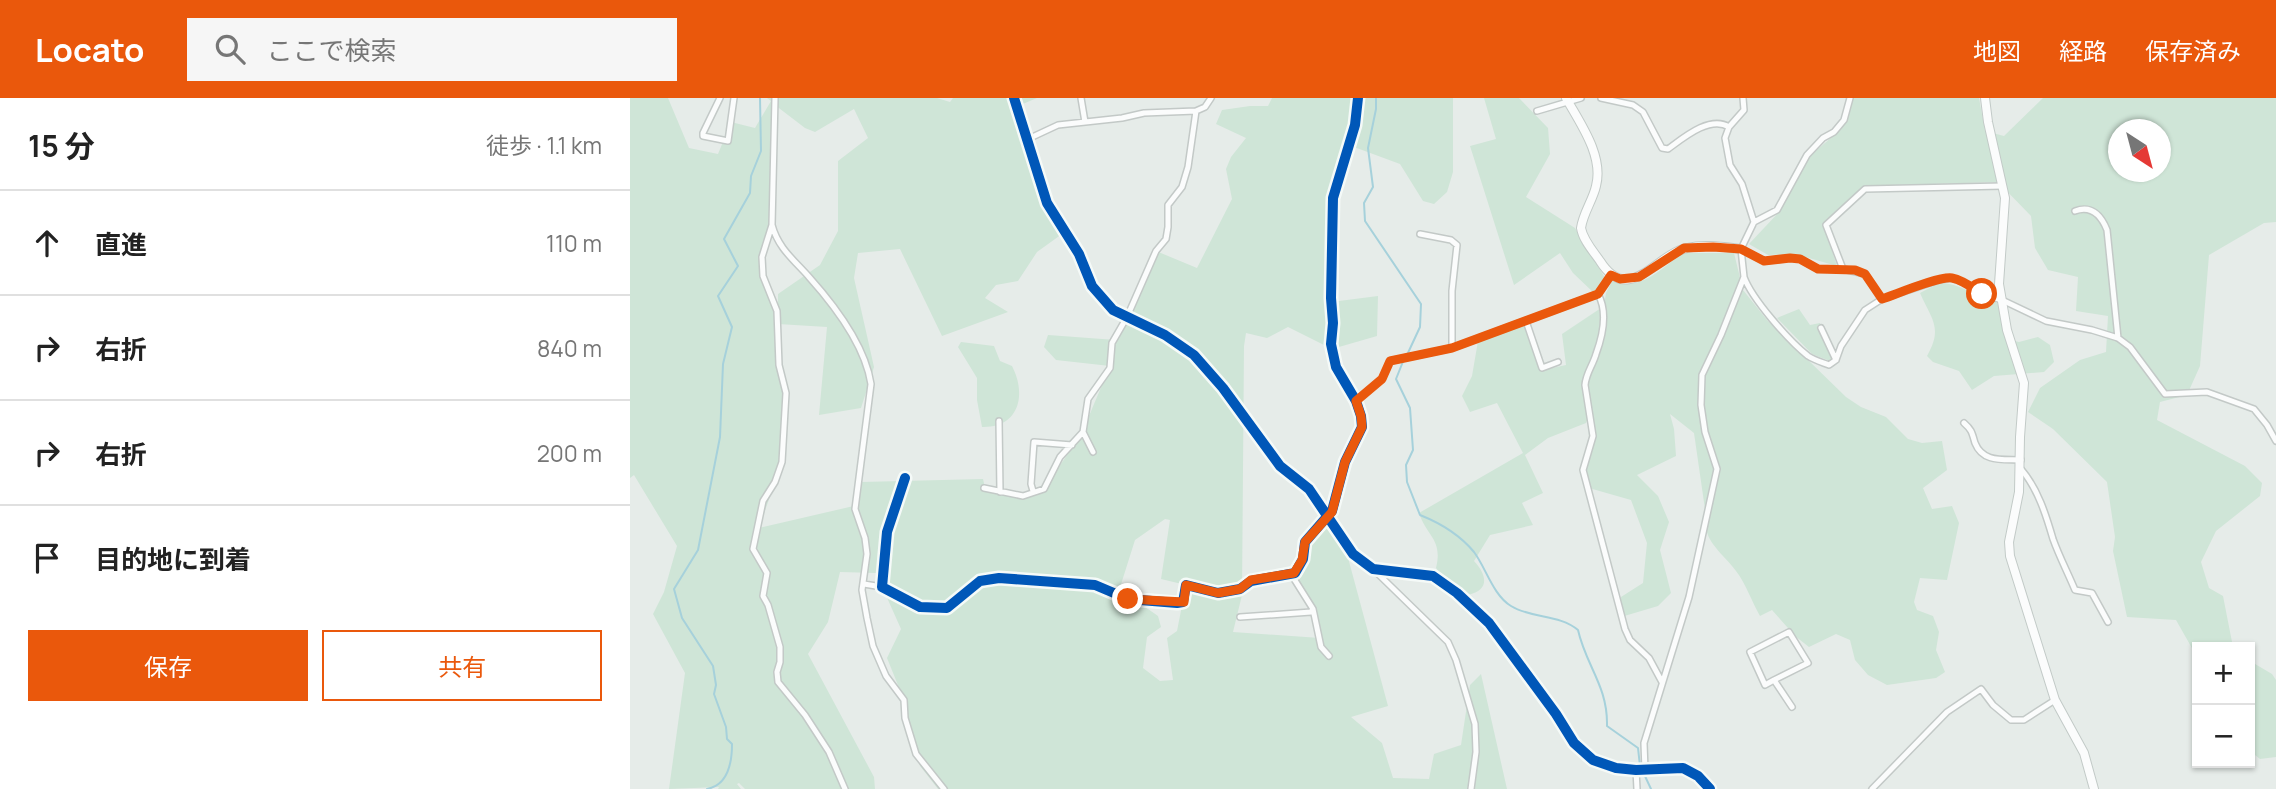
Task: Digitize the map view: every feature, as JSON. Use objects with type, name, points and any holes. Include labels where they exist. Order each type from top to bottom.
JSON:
[{"type":"street","points":[[720,98],[702,133],[703,136],[729,141],[734,98]]},
{"type":"street","points":[[775,98],[772,225],[762,257],[763,276],[777,311],[779,365],[786,393],[782,462],[775,482],[763,501],[753,549],[767,573],[763,596],[780,647],[780,662],[776,672],[778,682],[805,715],[829,752],[845,789]]},
{"type":"street","points":[[1014,98],[1047,203],[1079,254],[1092,286],[1113,310],[1165,335],[1194,355],[1223,388],[1280,466],[1309,489],[1353,554],[1373,569],[1448,642],[1475,724],[1476,752],[1471,789]]},
{"type":"street","points":[[1081,98],[1085,122]]},
{"type":"street","points":[[1028,139],[1058,125],[1144,113],[1196,111],[1205,107],[1211,98]]},
{"type":"street","points":[[864,584],[882,587],[920,607],[947,608],[980,581],[999,578],[1095,585],[1128,599],[1177,603],[1184,602],[1186,585],[1218,593],[1240,589],[1251,580],[1291,574],[1299,568],[1305,542],[1332,512],[1345,462],[1362,427],[1356,401],[1336,368],[1331,344],[1333,198],[1355,125],[1358,98]]},
{"type":"street","points":[[1537,111],[1566,99],[1581,98]]},
{"type":"street","points":[[1601,98],[1633,105],[1643,112],[1662,148],[1668,149],[1690,132],[1717,123],[1729,127]]},
{"type":"street","points":[[1743,98],[1744,110],[1729,127],[1725,138],[1730,165],[1742,184],[1754,222]]},
{"type":"street","points":[[1850,98],[1844,120],[1807,155],[1777,210],[1754,222],[1741,249],[1744,277],[1751,293],[1806,354],[1829,365],[1836,360],[1865,310],[1882,299],[1952,278],[2046,321],[2118,338],[2130,347],[2165,394],[2207,392],[2254,409],[2276,441]]},
{"type":"street","points":[[1985,98],[2003,186],[2005,225],[1999,284],[2007,330],[2024,383],[2020,437],[2021,469],[2009,542],[2010,556],[2055,700],[2084,752],[2094,789]]},
{"type":"street","points":[[1566,99],[1598,167],[1595,192],[1582,223],[1582,233],[1611,275],[1620,279],[1639,277],[1684,248],[1741,249],[1764,261],[1800,259],[1818,269],[1843,269],[1865,274],[1882,299]]},
{"type":"street","points":[[984,488],[1023,496],[1044,489],[1060,457],[1083,432],[1088,399],[1110,368],[1112,343],[1127,317],[1158,246],[1166,239],[1168,205],[1182,187],[1188,167],[1196,111]]},
{"type":"street","points":[[1843,269],[1826,225],[1866,189],[2003,186]]},
{"type":"street","points":[[2075,211],[2085,209],[2095,212],[2107,230],[2118,338]]},
{"type":"street","points":[[772,225],[778,244],[812,280],[856,341],[869,371],[871,384],[855,509],[865,538],[867,554],[863,600],[873,646],[886,676],[904,700],[905,719],[916,754],[944,789]]},
{"type":"street","points":[[1420,234],[1451,240],[1457,245],[1452,291],[1452,348]]},
{"type":"street","points":[[1356,401],[1382,379],[1390,361],[1452,348],[1598,294],[1611,275]]},
{"type":"street","points":[[1645,771],[1644,743],[1692,584],[1717,469],[1705,432],[1701,405],[1702,375],[1744,277]]},
{"type":"street","points":[[1598,294],[1605,306],[1597,352],[1585,381],[1593,436],[1583,470],[1625,629],[1630,640],[1649,658],[1663,683]]},
{"type":"street","points":[[1526,321],[1542,368],[1558,362]]},
{"type":"street","points":[[1821,328],[1836,360]]},
{"type":"street","points":[[999,421],[1000,492]]},
{"type":"street","points":[[1964,423],[1973,430],[1975,444],[1983,455],[1994,459],[2021,460]]},
{"type":"street","points":[[2269,428],[2276,425]]},
{"type":"street","points":[[1083,432],[1093,452]]},
{"type":"street","points":[[1033,491],[1031,484],[1034,443],[1072,445]]},
{"type":"street","points":[[2021,469],[2029,478],[2049,519],[2053,538],[2075,590],[2092,593],[2108,621]]},
{"type":"street","points":[[882,587],[887,532],[905,478]]},
{"type":"street","points":[[1373,569],[1423,573],[1443,582],[1489,623],[1584,753],[1603,765],[1645,771],[1683,768],[1698,776],[1710,789]]},
{"type":"street","points":[[1291,574],[1313,609],[1321,647],[1329,656]]},
{"type":"street","points":[[1240,617],[1311,612],[1313,609]]},
{"type":"street","points":[[1789,632],[1808,663],[1774,680],[1765,685],[1749,652],[1789,632]]},
{"type":"street","points":[[1774,680],[1792,707]]},
{"type":"street","points":[[1872,789],[1947,712],[1981,689],[1993,705],[2011,720],[2024,720],[2055,700]]},
{"type":"street","points":[[1636,770],[1637,789]]},
{"type":"green space","points":[[630,98],[668,98],[689,148],[718,154],[731,122],[755,128],[771,101],[767,98],[937,98],[950,102],[953,98],[1037,98],[1018,106],[1062,234],[1037,252],[1018,281],[996,285],[985,298],[1008,312],[942,336],[900,249],[858,253],[854,278],[874,367],[861,408],[819,415],[827,327],[778,324],[784,396],[782,462],[759,528],[858,505],[861,482],[983,479],[985,488],[1040,494],[1081,435],[1110,366],[1056,360],[1044,347],[1048,335],[1116,340],[1156,251],[1197,268],[1232,199],[1226,169],[1231,157],[1246,138],[1216,124],[1222,110],[1268,106],[1272,98],[1453,98],[1453,172],[1447,192],[1434,204],[1423,201],[1400,164],[1354,147],[1343,162],[1336,180],[1329,221],[1331,302],[1378,296],[1377,336],[1332,349],[1288,327],[1267,338],[1246,333],[1242,595],[1233,632],[1320,638],[1313,611],[1292,575],[1302,560],[1305,542],[1324,524],[1347,554],[1388,706],[1351,717],[1382,743],[1393,778],[1429,779],[1434,754],[1461,745],[1470,685],[1481,674],[1507,789],[938,789],[920,766],[905,718],[904,700],[887,658],[901,629],[876,573],[840,572],[828,622],[808,654],[874,777],[875,789],[745,789],[739,783],[737,784],[741,789],[669,789],[685,673],[653,614],[664,592],[677,546],[634,475],[630,478]],"holes":[[[771,102],[805,128],[815,132],[854,109],[868,138],[838,161],[838,231],[820,265],[778,294],[778,316],[762,260],[774,232]],[[1165,519],[1170,520],[1161,579],[1186,585],[1177,631],[1167,638],[1173,680],[1160,681],[1143,668],[1147,637],[1161,627],[1158,616],[1138,602],[1117,597],[1135,540]]]},
{"type":"green space","points":[[1484,98],[1519,98],[1548,128],[1550,154],[1526,197],[1575,228],[1605,278],[1594,293],[1573,273],[1560,253],[1514,285],[1470,146],[1496,139]]},
{"type":"green space","points":[[1851,98],[1979,98],[1985,131],[2004,136],[2043,98],[2276,98],[2276,222],[2264,223],[2209,255],[2200,366],[2187,395],[2160,402],[2157,420],[2245,466],[2262,483],[2260,496],[2216,531],[2201,562],[2209,588],[2223,596],[2232,642],[2192,642],[2192,648],[2176,620],[2127,617],[2113,551],[2115,537],[2107,482],[2053,429],[2028,412],[2040,388],[2080,360],[2106,352],[2108,316],[2076,311],[2078,277],[2048,270],[2035,248],[2031,216],[1998,182],[1865,186],[1823,224],[1837,266],[1795,254],[1768,255],[1749,244],[1780,211],[1810,156],[1833,136]]},
{"type":"green space","points":[[1683,253],[1734,253],[1743,290],[1767,320],[1846,397],[1861,407],[1886,417],[1908,439],[1922,443],[1942,441],[1947,470],[1923,488],[1932,509],[1952,506],[1959,523],[1947,580],[1920,578],[1914,602],[1917,610],[1933,616],[1939,632],[1936,650],[1945,672],[1936,678],[1887,685],[1868,675],[1855,660],[1850,640],[1836,634],[1809,647],[1795,636],[1772,610],[1760,616],[1740,576],[1710,539],[1694,433],[1670,414],[1676,456],[1637,475],[1658,496],[1669,522],[1660,550],[1671,593],[1658,606],[1621,617],[1621,597],[1643,583],[1647,543],[1631,500],[1589,488],[1583,470],[1589,438],[1588,418],[1586,423],[1548,438],[1525,455],[1543,493],[1522,503],[1533,525],[1490,535],[1474,561],[1484,577],[1480,590],[1468,595],[1449,585],[1436,568],[1436,544],[1419,513],[1523,453],[1497,403],[1470,412],[1462,396],[1472,376],[1478,341],[1524,326],[1543,370],[1566,365],[1562,334],[1604,306],[1612,281],[1632,284],[1641,281]]},
{"type":"green space","points":[[1939,283],[1954,285],[1995,301],[1999,306],[2006,339],[2019,342],[2038,337],[2050,345],[2054,362],[2044,372],[1994,376],[1972,390],[1959,371],[1933,362],[1927,356],[1935,331],[1932,317],[1920,293]]},
{"type":"green space","points":[[1799,309],[1810,325],[1820,323],[1834,352],[1830,361],[1812,354],[1777,318]]},
{"type":"green space","points":[[961,342],[994,346],[1000,361],[1012,366],[1017,377],[1019,398],[1012,416],[1004,422],[982,427],[977,400],[977,378],[958,347]]},
{"type":"green space","points":[[2255,664],[2272,674],[2276,680],[2276,757],[2260,759],[2255,755]]},
{"type":"waterway","points":[[707,789],[714,787],[724,778],[730,766],[732,744],[727,739],[726,727],[714,694],[716,685],[713,666],[682,618],[674,589],[698,550],[720,437],[723,364],[732,327],[718,296],[738,266],[724,239],[750,193],[751,176],[761,151],[760,98]]},
{"type":"waterway","points":[[1376,98],[1368,148],[1373,187],[1364,203],[1365,221],[1421,304],[1420,327],[1407,355]]},
{"type":"waterway","points":[[1404,359],[1396,379],[1410,408],[1413,450],[1406,465],[1407,482],[1420,515],[1462,540],[1474,552],[1499,595],[1511,606],[1562,621],[1578,630],[1604,699],[1607,726],[1638,748],[1640,766]]},
{"type":"waterway","points":[[1644,774],[1651,789]]},
{"type":"cycle path","points":[[1014,98],[1047,203],[1079,254],[1092,286],[1113,310],[1165,335],[1194,355],[1223,388],[1280,466],[1309,489],[1353,554],[1373,569],[1433,576],[1457,593],[1489,623],[1574,743],[1593,760],[1616,768],[1636,770],[1683,768],[1698,776],[1710,789]]},
{"type":"cycle path","points":[[905,478],[887,532],[882,587],[920,607],[947,608],[980,581],[999,578],[1095,585],[1128,599],[1177,603],[1183,602],[1186,585],[1218,593],[1240,589],[1251,581],[1295,573],[1303,559],[1305,542],[1332,511],[1345,462],[1362,427],[1356,401],[1336,367],[1331,344],[1333,198],[1355,125],[1358,98]]},
{"type":"route","points":[[1128,599],[1184,602],[1186,585],[1218,593],[1240,589],[1251,580],[1294,573],[1302,560],[1305,542],[1332,512],[1345,462],[1362,427],[1356,401],[1382,379],[1390,361],[1452,348],[1598,294],[1611,275],[1620,279],[1639,277],[1684,248],[1741,249],[1764,261],[1790,258],[1800,259],[1818,269],[1855,270],[1865,274],[1882,299],[1952,278],[1982,294]]}]
